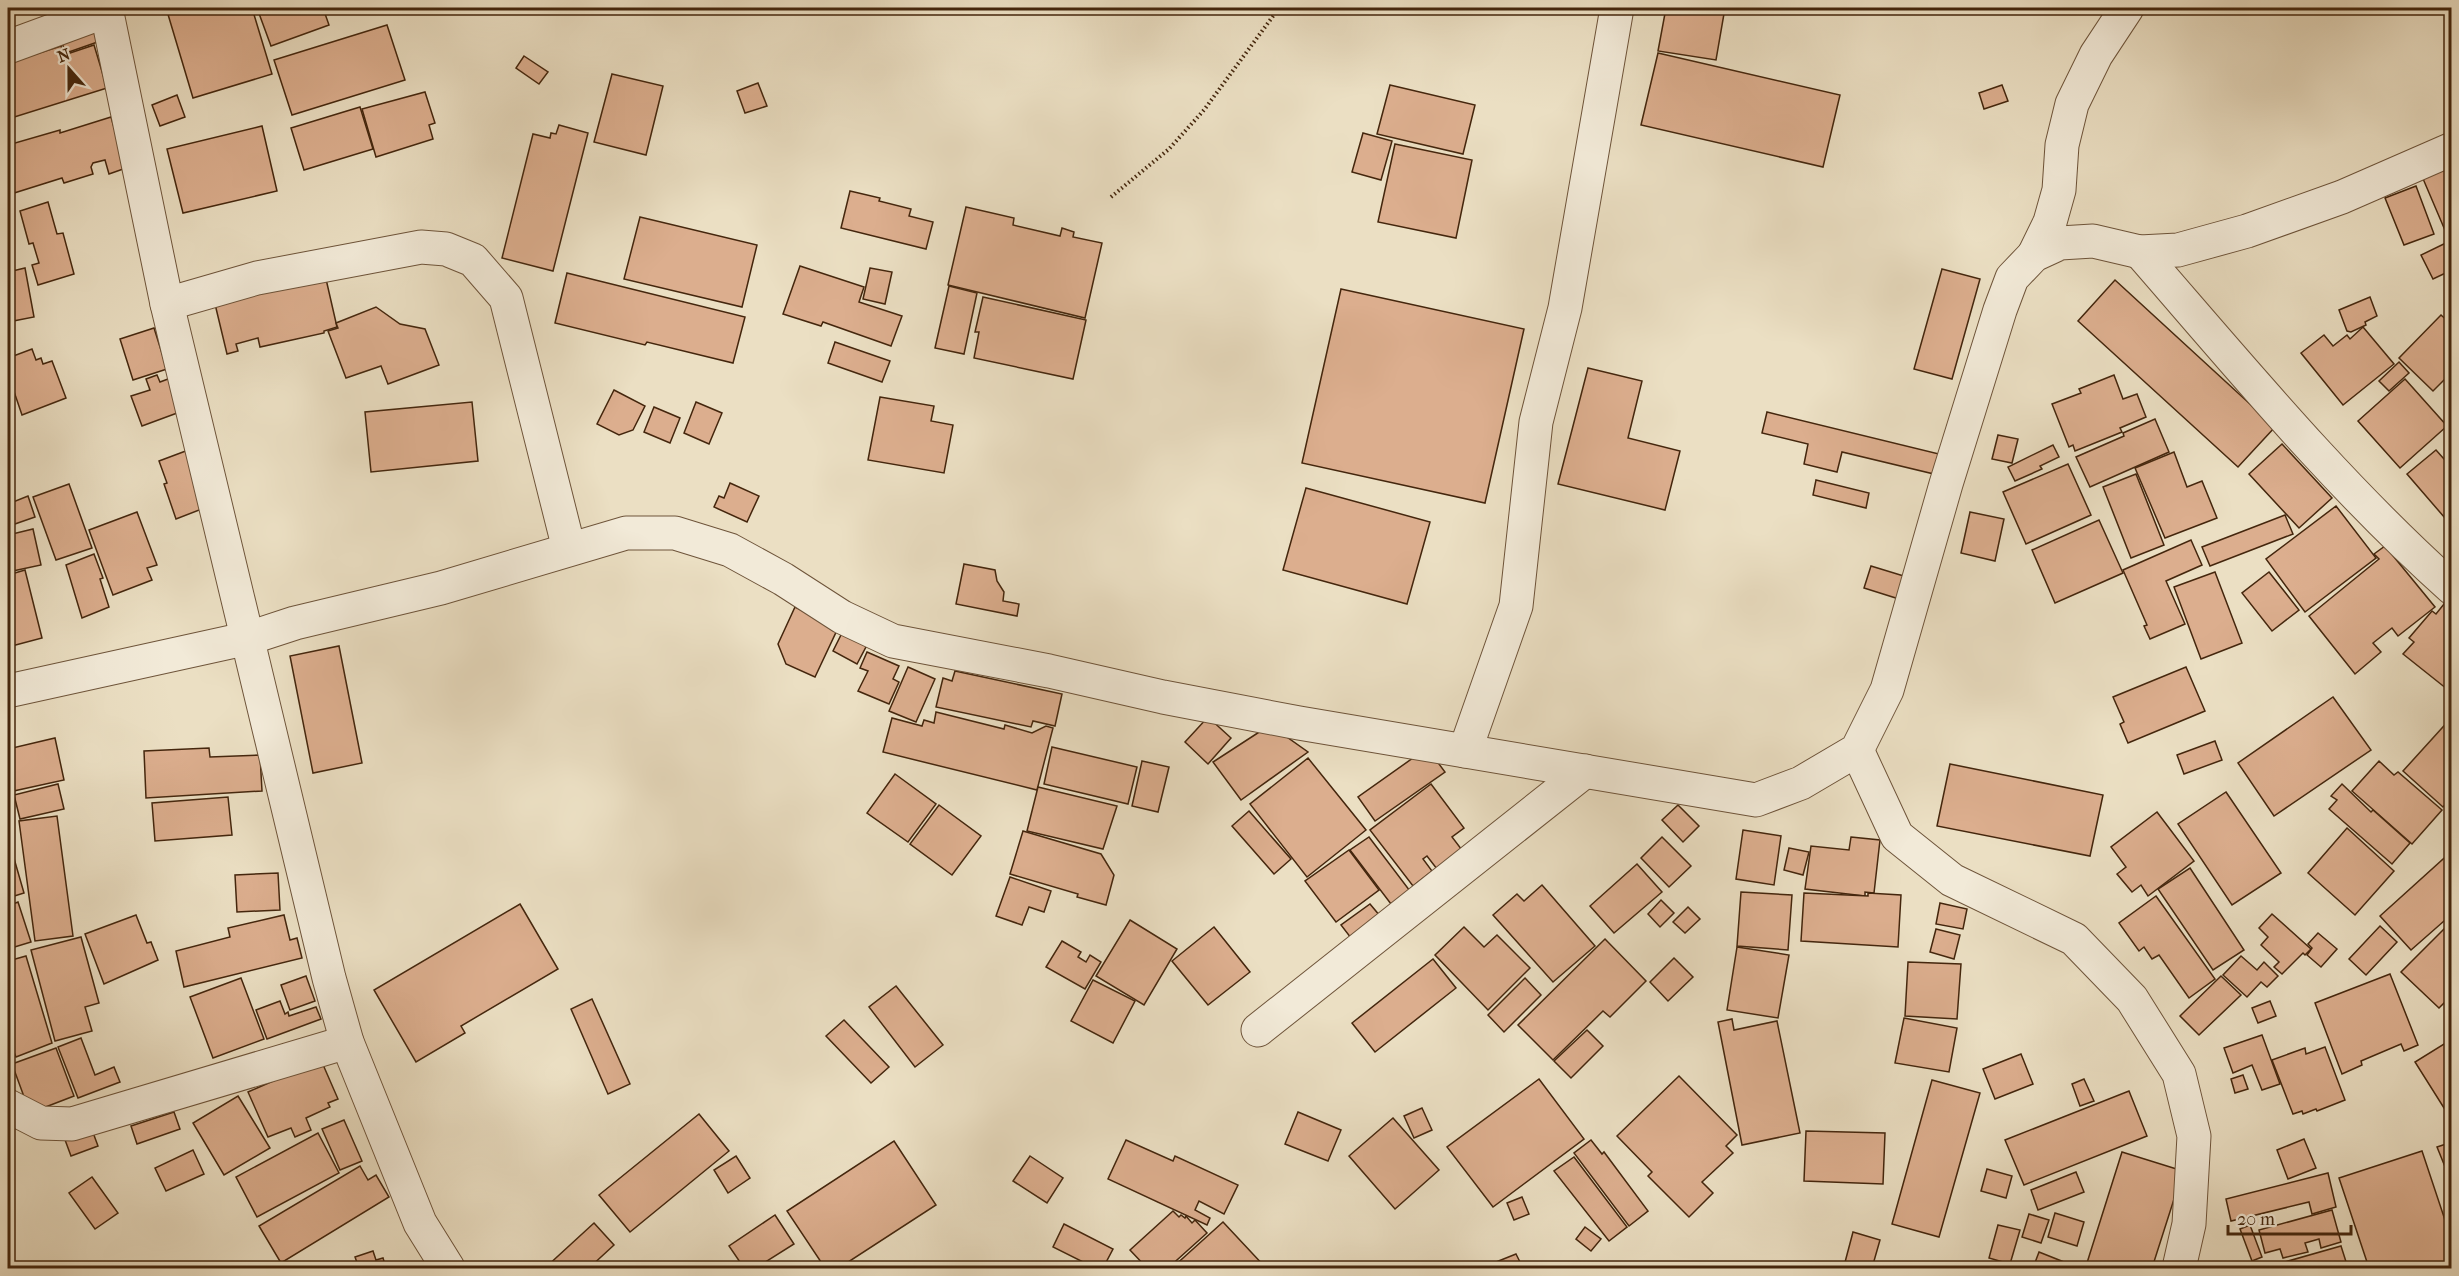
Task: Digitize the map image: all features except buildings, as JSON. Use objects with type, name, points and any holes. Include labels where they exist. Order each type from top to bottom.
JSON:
[{"type":"street","points":[[1465,751],[1516,606],[1536,422],[1565,308],[1617,8]]},
{"type":"street","points":[[8,691],[249,638],[295,623],[441,588],[626,533],[675,533],[730,549],[783,579],[842,618],[893,641],[1049,670],[1197,703],[1756,800],[1801,783],[1857,750],[1887,690],[1946,484],[2000,310],[2012,278],[2034,255],[2050,222],[2059,190],[2062,145],[2072,104],[2096,55],[2127,8]]},
{"type":"street","points":[[8,47],[106,9],[167,304],[329,978],[347,1042],[420,1223],[448,1269]]},
{"type":"street","points":[[2034,255],[2060,243],[2093,241],[2140,252],[2178,250],[2247,231],[2342,197],[2451,149]]},
{"type":"street","points":[[167,304],[257,278],[422,248],[446,249],[473,260],[506,298],[570,549]]},
{"type":"street","points":[[2140,252],[2300,435],[2406,547],[2451,588]]},
{"type":"street","points":[[1857,750],[1897,836],[1952,880],[2074,939],[2132,999],[2173,1064],[2179,1074],[2194,1136],[2189,1224],[2179,1269]]},
{"type":"street","points":[[1258,1030],[1585,771]]},
{"type":"street","points":[[8,1106],[41,1123],[72,1124],[347,1042]]},
{"type":"path","points":[[1111,197],[1169,149],[1204,110],[1279,8]]}]
